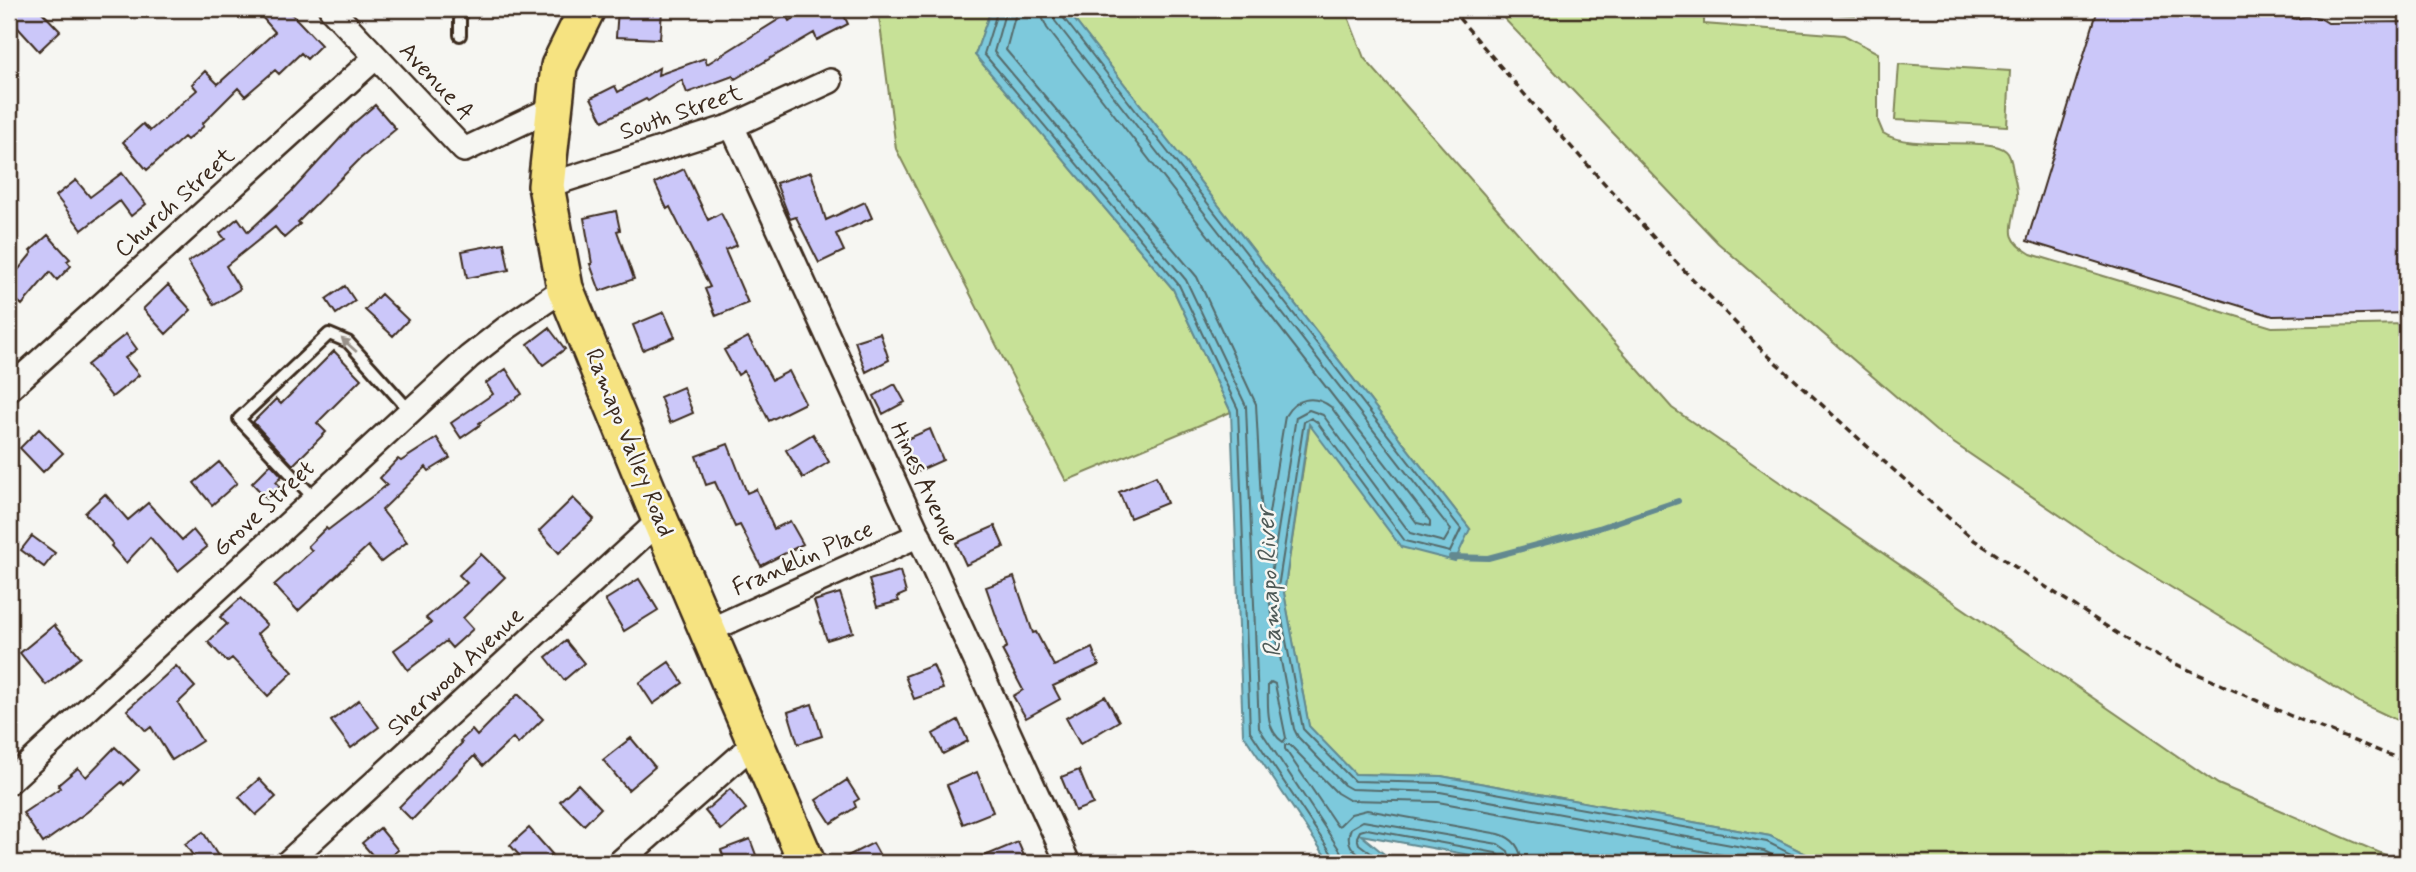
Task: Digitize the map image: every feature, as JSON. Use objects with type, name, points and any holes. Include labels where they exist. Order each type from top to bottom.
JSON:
[{"type":"main road","name":"Ramapo Valley Road","points":[[587,9],[559,66],[546,186],[565,288],[660,520],[807,863]]},
{"type":"street","name":"Avenue A","points":[[331,9],[464,150],[553,108]]},
{"type":"street","name":"Church Street","points":[[9,389],[376,57]]},
{"type":"street","name":"South Street","points":[[546,186],[732,126],[830,81]]},
{"type":"street","name":"Hines Avenue","points":[[732,126],[1068,863]]},
{"type":"street","name":"Grove Street","points":[[9,782],[409,410],[469,357],[565,288]]},
{"type":"street","name":"Sherwood Avenue","points":[[287,863],[660,520]]},
{"type":"street","name":"Franklin Place","points":[[708,631],[919,536]]},
{"type":"street","points":[[619,863],[756,742]]},
{"type":"lane","points":[[460,9],[460,35]]},
{"type":"lane","points":[[314,498],[239,419],[329,334],[348,342],[409,410]]},
{"type":"path","points":[[1451,9],[1545,118],[1676,262],[1761,349],[1974,540],[2138,648],[2291,716],[2407,762]]},
{"type":"green space","points":[[878,9],[991,9],[975,55],[1173,289],[1231,412],[1066,481],[896,149]]},
{"type":"green space","points":[[1066,9],[1345,9],[1364,58],[1672,408],[2218,784],[2404,863],[1824,863],[1770,836],[1441,776],[1355,774],[1309,727],[1284,593],[1310,423],[1402,547],[1470,529]]},
{"type":"green space","points":[[1495,9],[1704,9],[1704,24],[1844,35],[1878,53],[1878,121],[1883,133],[1911,142],[1997,146],[2008,153],[2017,192],[2013,236],[2022,248],[2031,254],[2272,327],[2407,324],[2407,725],[2361,703],[2118,555],[1936,431],[1718,243]]},
{"type":"green space","points":[[1749,9],[1855,9],[1855,15]]},
{"type":"green space","points":[[1899,64],[2010,71],[2007,126],[1895,120]]},
{"type":"water","name":"Ramapo River","points":[[991,9],[1066,9],[1470,529],[1455,561],[1401,547],[1309,424],[1284,593],[1309,726],[1355,774],[1441,776],[1770,836],[1824,863],[1513,863],[1361,835],[1395,863],[1330,863],[1243,734],[1231,412],[1173,289],[975,55]]},
{"type":"building","points":[[9,9],[39,9],[60,31],[39,51],[9,18]]},
{"type":"building","points":[[255,9],[287,9],[321,45],[307,59],[301,53],[279,74],[275,70],[245,96],[238,88],[202,124],[204,126],[187,140],[184,137],[147,170],[123,142],[143,124],[150,131],[197,90],[192,84],[205,71],[218,84],[275,32]]},
{"type":"building","points":[[618,9],[662,10],[660,39],[616,37]]},
{"type":"building","points":[[814,9],[841,9],[848,24],[817,40],[814,33],[735,79],[733,76],[687,93],[682,80],[648,101],[646,99],[603,121],[591,98],[615,86],[618,92],[659,68],[658,75],[705,58],[707,64],[786,15],[789,21]]},
{"type":"building","points":[[2098,9],[2262,9],[2296,19],[2305,16],[2320,18],[2328,23],[2407,22],[2407,313],[2273,316],[2027,241]]},
{"type":"building","points":[[375,105],[396,129],[360,159],[284,238],[275,227],[226,266],[240,289],[214,305],[188,262],[225,239],[220,233],[238,218],[248,232],[291,192],[355,122]]},
{"type":"building","points":[[684,169],[708,220],[721,213],[737,245],[725,250],[748,303],[716,316],[705,289],[710,287],[655,183]]},
{"type":"building","points":[[811,172],[826,220],[865,202],[872,218],[836,234],[844,251],[819,263],[796,217],[790,219],[776,183]]},
{"type":"building","points":[[122,173],[146,204],[131,216],[120,201],[82,230],[56,196],[76,180],[90,197]]},
{"type":"building","points":[[616,211],[620,230],[617,231],[634,279],[600,291],[590,264],[584,218]]},
{"type":"building","points":[[48,235],[70,259],[67,261],[71,266],[57,280],[50,272],[22,305],[9,293],[9,281],[32,253],[30,251]]},
{"type":"building","points":[[504,243],[509,270],[467,278],[462,251]]},
{"type":"building","points":[[168,285],[191,310],[166,334],[143,309]]},
{"type":"building","points":[[345,286],[355,301],[336,314],[326,299]]},
{"type":"building","points":[[381,294],[408,320],[393,336],[365,310]]},
{"type":"building","points":[[664,312],[675,337],[643,350],[633,325]]},
{"type":"building","points":[[549,328],[565,349],[543,365],[528,344]]},
{"type":"building","points":[[880,333],[889,360],[866,372],[855,341]]},
{"type":"building","points":[[126,334],[137,349],[125,358],[139,375],[112,397],[87,365]]},
{"type":"building","points":[[748,337],[772,380],[789,371],[805,403],[769,421],[744,371],[738,375],[724,350]]},
{"type":"building","points":[[334,351],[361,379],[317,423],[326,432],[293,465],[253,422],[276,399],[281,404]]},
{"type":"building","points":[[506,369],[522,394],[461,438],[451,423],[493,394],[486,383]]},
{"type":"building","points":[[895,384],[905,402],[883,414],[874,396]]},
{"type":"building","points":[[683,387],[693,413],[670,423],[660,397]]},
{"type":"building","points":[[39,429],[63,453],[43,472],[20,448]]},
{"type":"building","points":[[930,429],[943,460],[914,473],[900,442]]},
{"type":"building","points":[[813,434],[829,462],[803,478],[786,450]]},
{"type":"building","points":[[437,438],[450,458],[429,471],[426,467],[382,510],[407,542],[381,562],[368,546],[298,611],[274,585],[312,551],[308,546],[326,528],[328,530],[387,485],[380,478],[398,459],[401,461]]},
{"type":"building","points":[[728,444],[747,493],[756,489],[774,529],[790,521],[803,544],[761,566],[740,525],[735,527],[715,482],[706,485],[696,456]]},
{"type":"building","points":[[219,462],[237,483],[212,505],[194,483]]},
{"type":"building","points":[[271,464],[282,476],[276,482],[280,486],[267,499],[252,483]]},
{"type":"building","points":[[1156,476],[1167,503],[1130,518],[1119,492]]},
{"type":"building","points":[[105,494],[128,520],[148,503],[182,540],[193,530],[207,547],[178,571],[150,537],[126,563],[85,513]]},
{"type":"building","points":[[573,498],[594,519],[559,553],[539,531]]},
{"type":"building","points":[[995,526],[1004,547],[966,565],[956,543]]},
{"type":"building","points":[[32,536],[55,553],[44,567],[21,550]]},
{"type":"building","points":[[481,554],[505,577],[463,618],[473,629],[452,648],[446,641],[408,670],[394,650],[431,623],[426,618],[467,583],[459,575]]},
{"type":"building","points":[[900,571],[906,593],[897,597],[899,601],[877,607],[869,580]]},
{"type":"building","points":[[1014,577],[1033,633],[1036,632],[1054,666],[1092,648],[1099,665],[1053,686],[1060,699],[1026,718],[1013,696],[1023,690],[1002,650],[1007,647],[986,587]]},
{"type":"building","points":[[639,579],[658,610],[624,631],[605,600]]},
{"type":"building","points":[[840,593],[853,632],[827,640],[814,601]]},
{"type":"building","points":[[241,598],[267,625],[257,634],[293,672],[268,696],[232,658],[227,662],[208,642],[227,624],[220,617]]},
{"type":"building","points":[[54,625],[81,657],[46,685],[20,653]]},
{"type":"building","points":[[566,641],[584,663],[564,680],[546,657]]},
{"type":"building","points":[[669,662],[683,683],[653,704],[639,683]]},
{"type":"building","points":[[933,665],[943,689],[914,699],[905,676]]},
{"type":"building","points":[[176,666],[195,687],[178,703],[202,741],[172,760],[151,727],[146,731],[127,710]]},
{"type":"building","points":[[518,694],[543,719],[518,744],[513,738],[483,766],[474,756],[412,820],[399,807],[462,743],[460,741],[472,730],[477,736]]},
{"type":"building","points":[[1105,696],[1119,721],[1080,744],[1066,718]]},
{"type":"building","points":[[359,700],[379,727],[351,748],[331,721]]},
{"type":"building","points":[[812,704],[822,736],[798,744],[788,712]]},
{"type":"building","points":[[958,720],[968,741],[943,754],[933,734]]},
{"type":"building","points":[[631,738],[655,767],[628,790],[603,760]]},
{"type":"building","points":[[115,747],[139,770],[124,785],[122,782],[87,812],[43,843],[23,813],[60,788],[58,785],[78,768],[86,777]]},
{"type":"building","points":[[1079,770],[1093,804],[1075,811],[1061,777]]},
{"type":"building","points":[[977,772],[993,812],[963,824],[947,785]]},
{"type":"building","points":[[259,779],[276,797],[256,815],[239,797]]},
{"type":"building","points":[[847,780],[859,799],[854,802],[856,807],[831,823],[816,800]]},
{"type":"building","points":[[578,784],[601,808],[584,825],[560,801]]},
{"type":"building","points":[[730,789],[746,809],[721,830],[705,811]]},
{"type":"building","points":[[380,828],[398,850],[382,863],[379,863],[362,843]]},
{"type":"building","points":[[529,828],[552,854],[541,863],[526,863],[510,845]]},
{"type":"building","points":[[203,832],[218,856],[207,863],[198,863],[185,844]]},
{"type":"building","points":[[750,839],[759,863],[726,863],[721,850]]},
{"type":"building","points":[[1018,842],[1027,863],[968,863]]},
{"type":"building","points":[[873,843],[884,863],[834,863]]},
{"type":"waterway","points":[[1451,557],[1488,558],[1599,528],[1678,501]]}]
